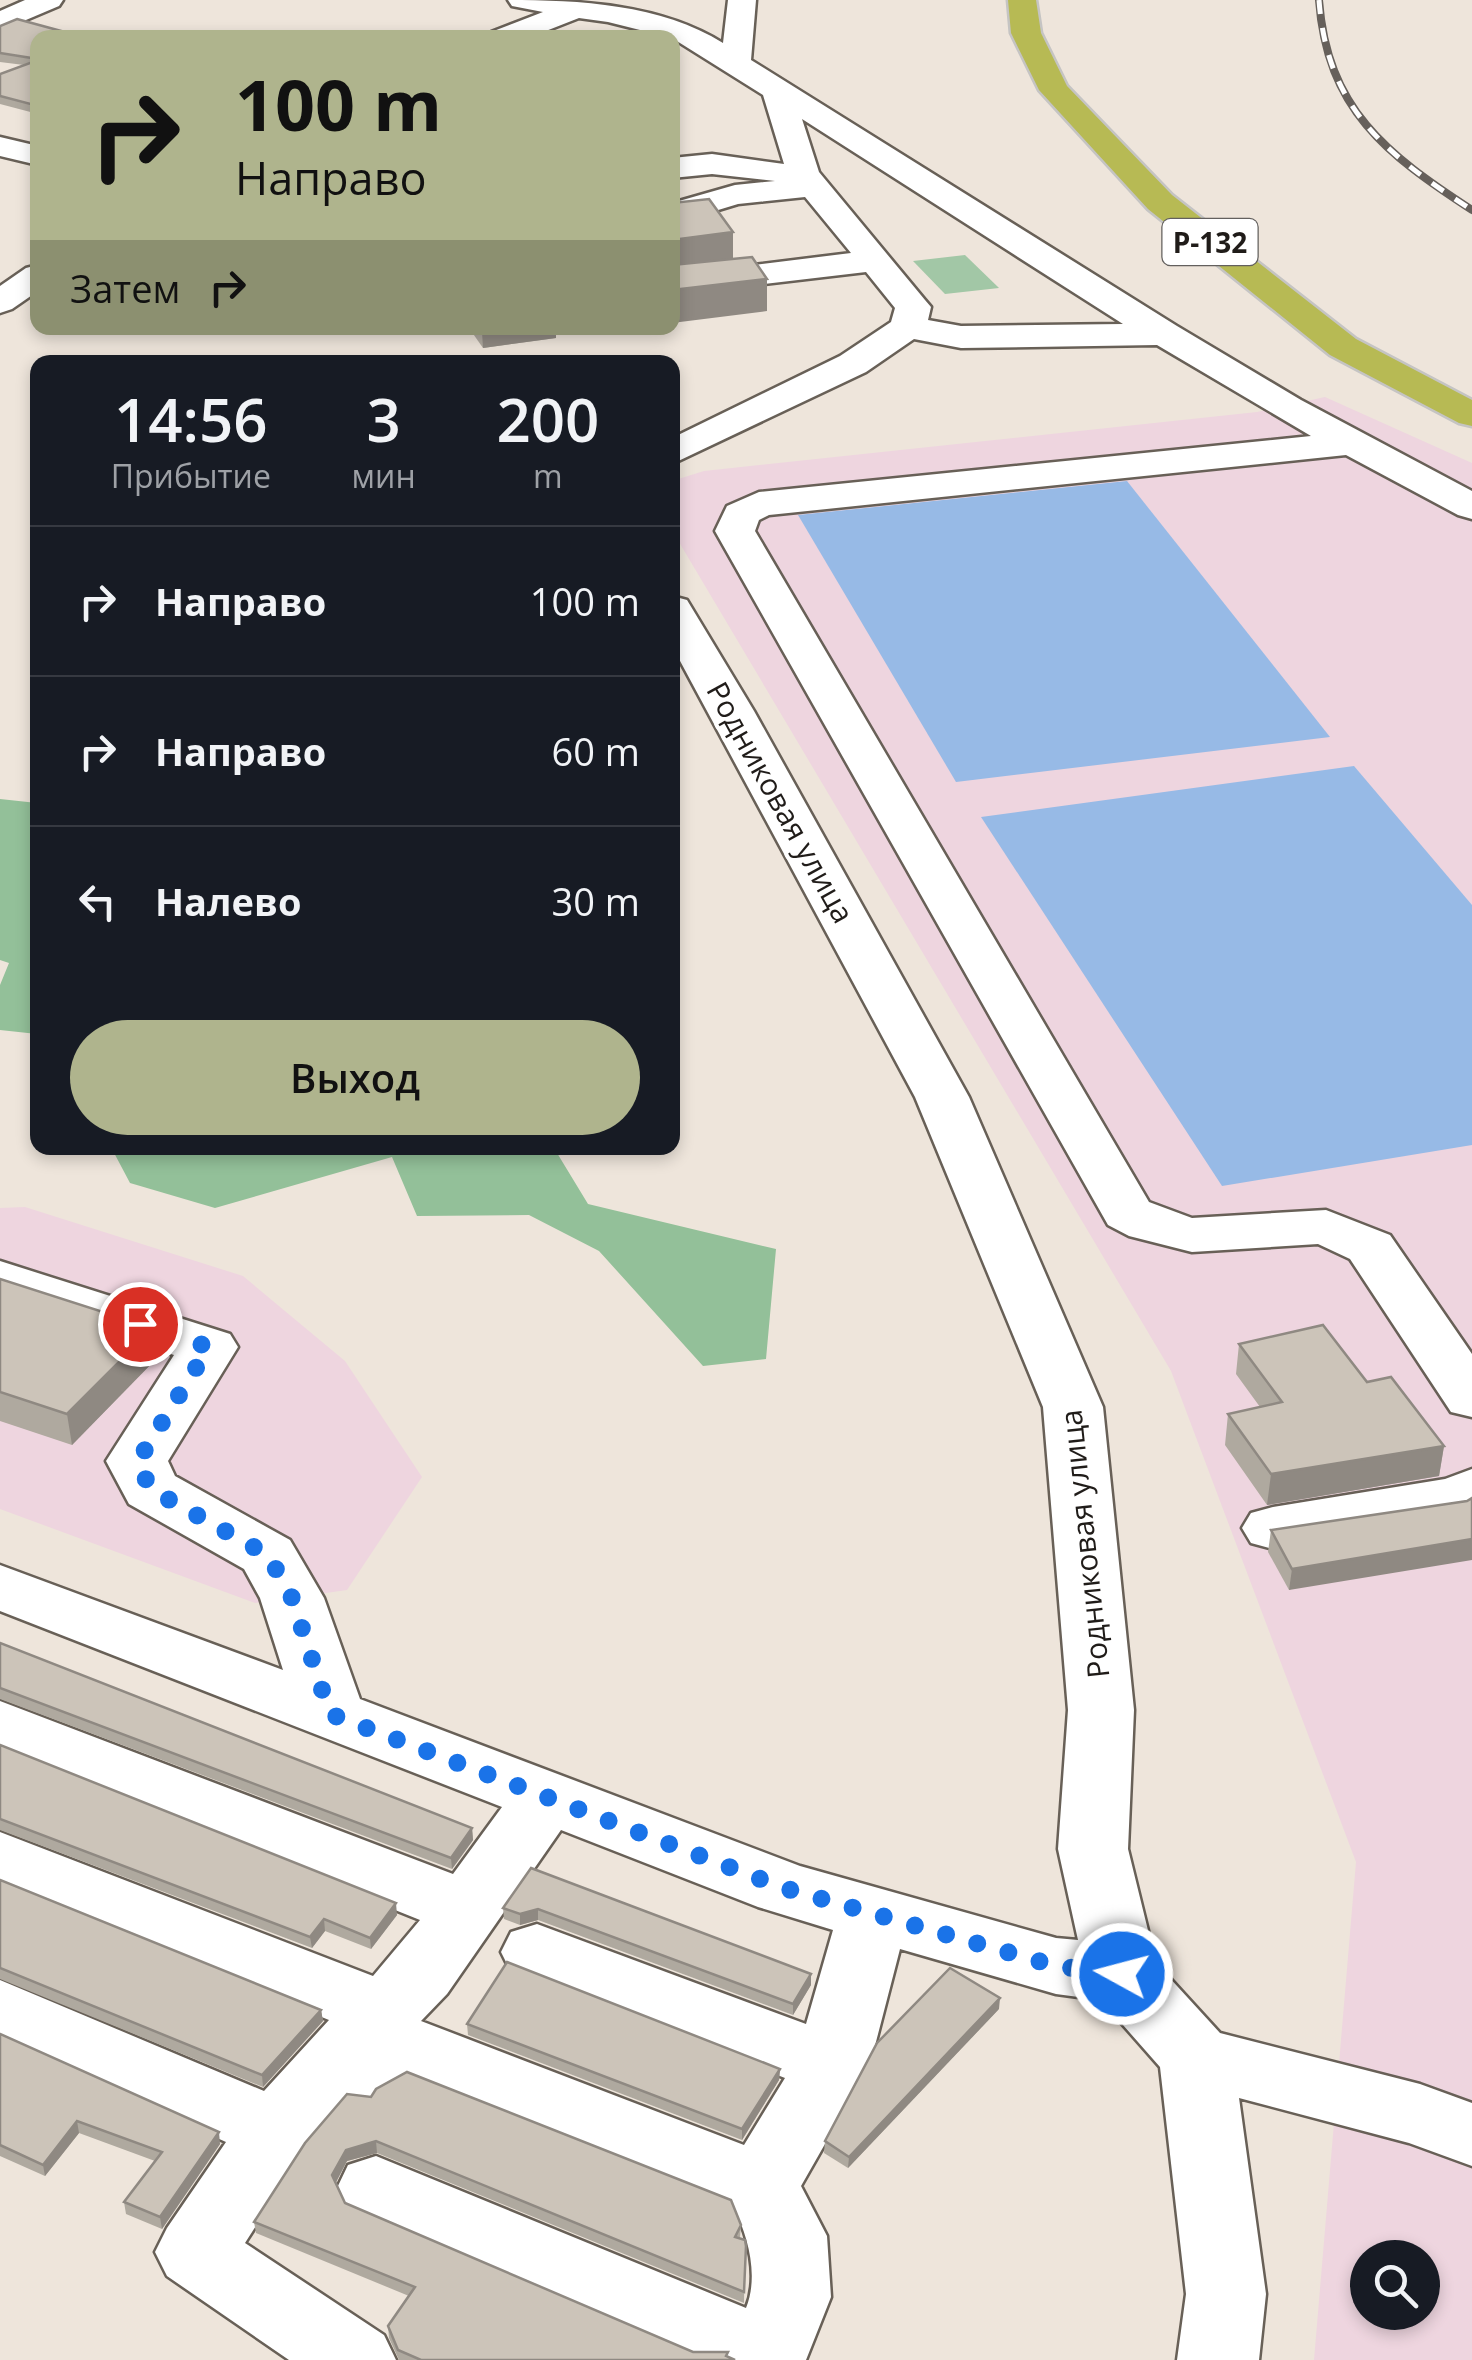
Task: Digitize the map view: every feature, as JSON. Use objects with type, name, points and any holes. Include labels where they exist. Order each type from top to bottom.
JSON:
[{"type":"highway","name":"Р-132","points":[[1022,0],[1026,33],[1054,90],[1160,202],[1343,347],[1472,415]]},
{"type":"highway","name":"Р-132","points":[[1072,53],[1090,86],[1187,194],[1376,340],[1472,389]]},
{"type":"street","points":[[0,22],[49,0]]},
{"type":"street","points":[[522,0],[669,30]]},
{"type":"street","points":[[736,61],[742,0]]},
{"type":"street","points":[[521,30],[576,8]]},
{"type":"street","points":[[680,33],[736,61],[1164,334],[1350,442],[1472,507]]},
{"type":"street","points":[[777,89],[808,180],[874,261],[910,317],[961,337],[1164,334]]},
{"type":"street","points":[[0,146],[30,154]]},
{"type":"street","points":[[680,167],[712,164],[808,180]]},
{"type":"street","points":[[680,212],[808,180]]},
{"type":"street","points":[[680,284],[874,261]]},
{"type":"street","points":[[0,302],[30,281]]},
{"type":"street","points":[[680,449],[854,364],[910,317]]},
{"type":"street","points":[[1350,442],[758,504],[741,514],[735,531],[1128,1213],[1149,1224],[1192,1235],[1326,1227],[1370,1247],[1472,1398]]},
{"type":"street","name":"Родниковая улица","points":[[680,623],[942,1098],[1073,1407],[1101,1710],[1093,1850],[1122,1974],[1196,2058]]},
{"type":"street","points":[[0,1279],[209,1347],[138,1461],[150,1489],[268,1555],[292,1598],[330,1714]]},
{"type":"street","points":[[1273,1528],[1462,1498],[1472,1490]]},
{"type":"street","points":[[10,1604],[330,1714],[784,1888],[1056,1966],[1122,1974]]},
{"type":"street","points":[[0,1725],[467,1909]]},
{"type":"street","points":[[355,2360],[195,2252],[276,2130],[328,2069],[421,1974],[547,1797]]},
{"type":"street","points":[[0,1858],[385,2011]]},
{"type":"street","points":[[761,2185],[832,2064],[874,1913]]},
{"type":"street","points":[[537,1952],[832,2064]]},
{"type":"street","points":[[0,2009],[276,2130]]},
{"type":"street","points":[[328,2069],[361,2072],[400,2044],[761,2185],[788,2236],[792,2297],[768,2354],[376,2188]]},
{"type":"street","points":[[1218,2360],[1226,2294],[1196,2058],[1420,2115],[1472,2136]]},
{"type":"shaded area","points":[[1325,397],[1472,463],[1472,2360],[1314,2360],[1356,1862],[1171,1371],[680,544],[680,478],[704,471],[1257,412]]},
{"type":"shaded area","points":[[25,1207],[243,1276],[345,1361],[422,1477],[347,1590],[255,1603],[0,1509],[0,1208]]},
{"type":"green space","points":[[965,255],[999,288],[945,294],[913,261]]},
{"type":"green space","points":[[0,799],[30,802],[30,1033],[0,1030],[0,985],[9,963],[0,960]]},
{"type":"green space","points":[[115,1155],[558,1155],[588,1204],[776,1249],[766,1359],[703,1366],[599,1251],[529,1215],[417,1216],[392,1157],[215,1208],[130,1183]]},
{"type":"water","points":[[1127,481],[1330,737],[956,782],[798,515]]},
{"type":"water","points":[[1354,766],[1472,905],[1472,1145],[1222,1186],[981,817]]},
{"type":"building","points":[[17,19],[58,30],[30,30],[30,58],[0,53],[0,26]]},
{"type":"building","points":[[30,63],[30,104],[0,96],[0,74]]},
{"type":"building","points":[[709,199],[733,232],[680,239],[680,202]]},
{"type":"building","points":[[752,257],[767,279],[680,289],[680,264]]},
{"type":"building","points":[[0,1279],[153,1328],[67,1414],[0,1392]]},
{"type":"building","points":[[1323,1325],[1367,1382],[1391,1377],[1444,1446],[1271,1474],[1228,1414],[1282,1402],[1239,1344]]},
{"type":"building","points":[[1472,1498],[1472,1539],[1292,1569],[1271,1530],[1467,1501]]},
{"type":"building","points":[[0,1643],[472,1828],[451,1858],[0,1688]]},
{"type":"building","points":[[0,1745],[396,1903],[370,1938],[324,1919],[310,1937],[0,1819]]},
{"type":"building","points":[[531,1868],[811,1974],[793,2004],[538,1909],[520,1914],[503,1908]]},
{"type":"building","points":[[0,1880],[321,2010],[262,2075],[0,1968]]},
{"type":"building","points":[[507,1962],[780,2069],[742,2129],[467,2024]]},
{"type":"building","points":[[950,1968],[1000,1998],[849,2157],[825,2141],[877,2043]]},
{"type":"building","points":[[0,2034],[219,2132],[160,2217],[124,2202],[162,2152],[77,2121],[43,2165],[0,2145]]},
{"type":"building","points":[[407,2072],[731,2200],[741,2225],[735,2237],[745,2240],[746,2246],[744,2292],[376,2141],[346,2150],[332,2175],[345,2203],[693,2352],[728,2352],[726,2356],[735,2360],[421,2360],[398,2350],[388,2326],[415,2287],[254,2222],[305,2143],[347,2094],[371,2097],[376,2089]]},
{"type":"railway","points":[[1319,0],[1334,71],[1366,125],[1413,169],[1472,210]]},
{"type":"route","points":[[140,1324],[209,1347],[138,1461],[150,1489],[268,1555],[292,1598],[330,1714],[784,1888],[1056,1966],[1122,1974]]}]
